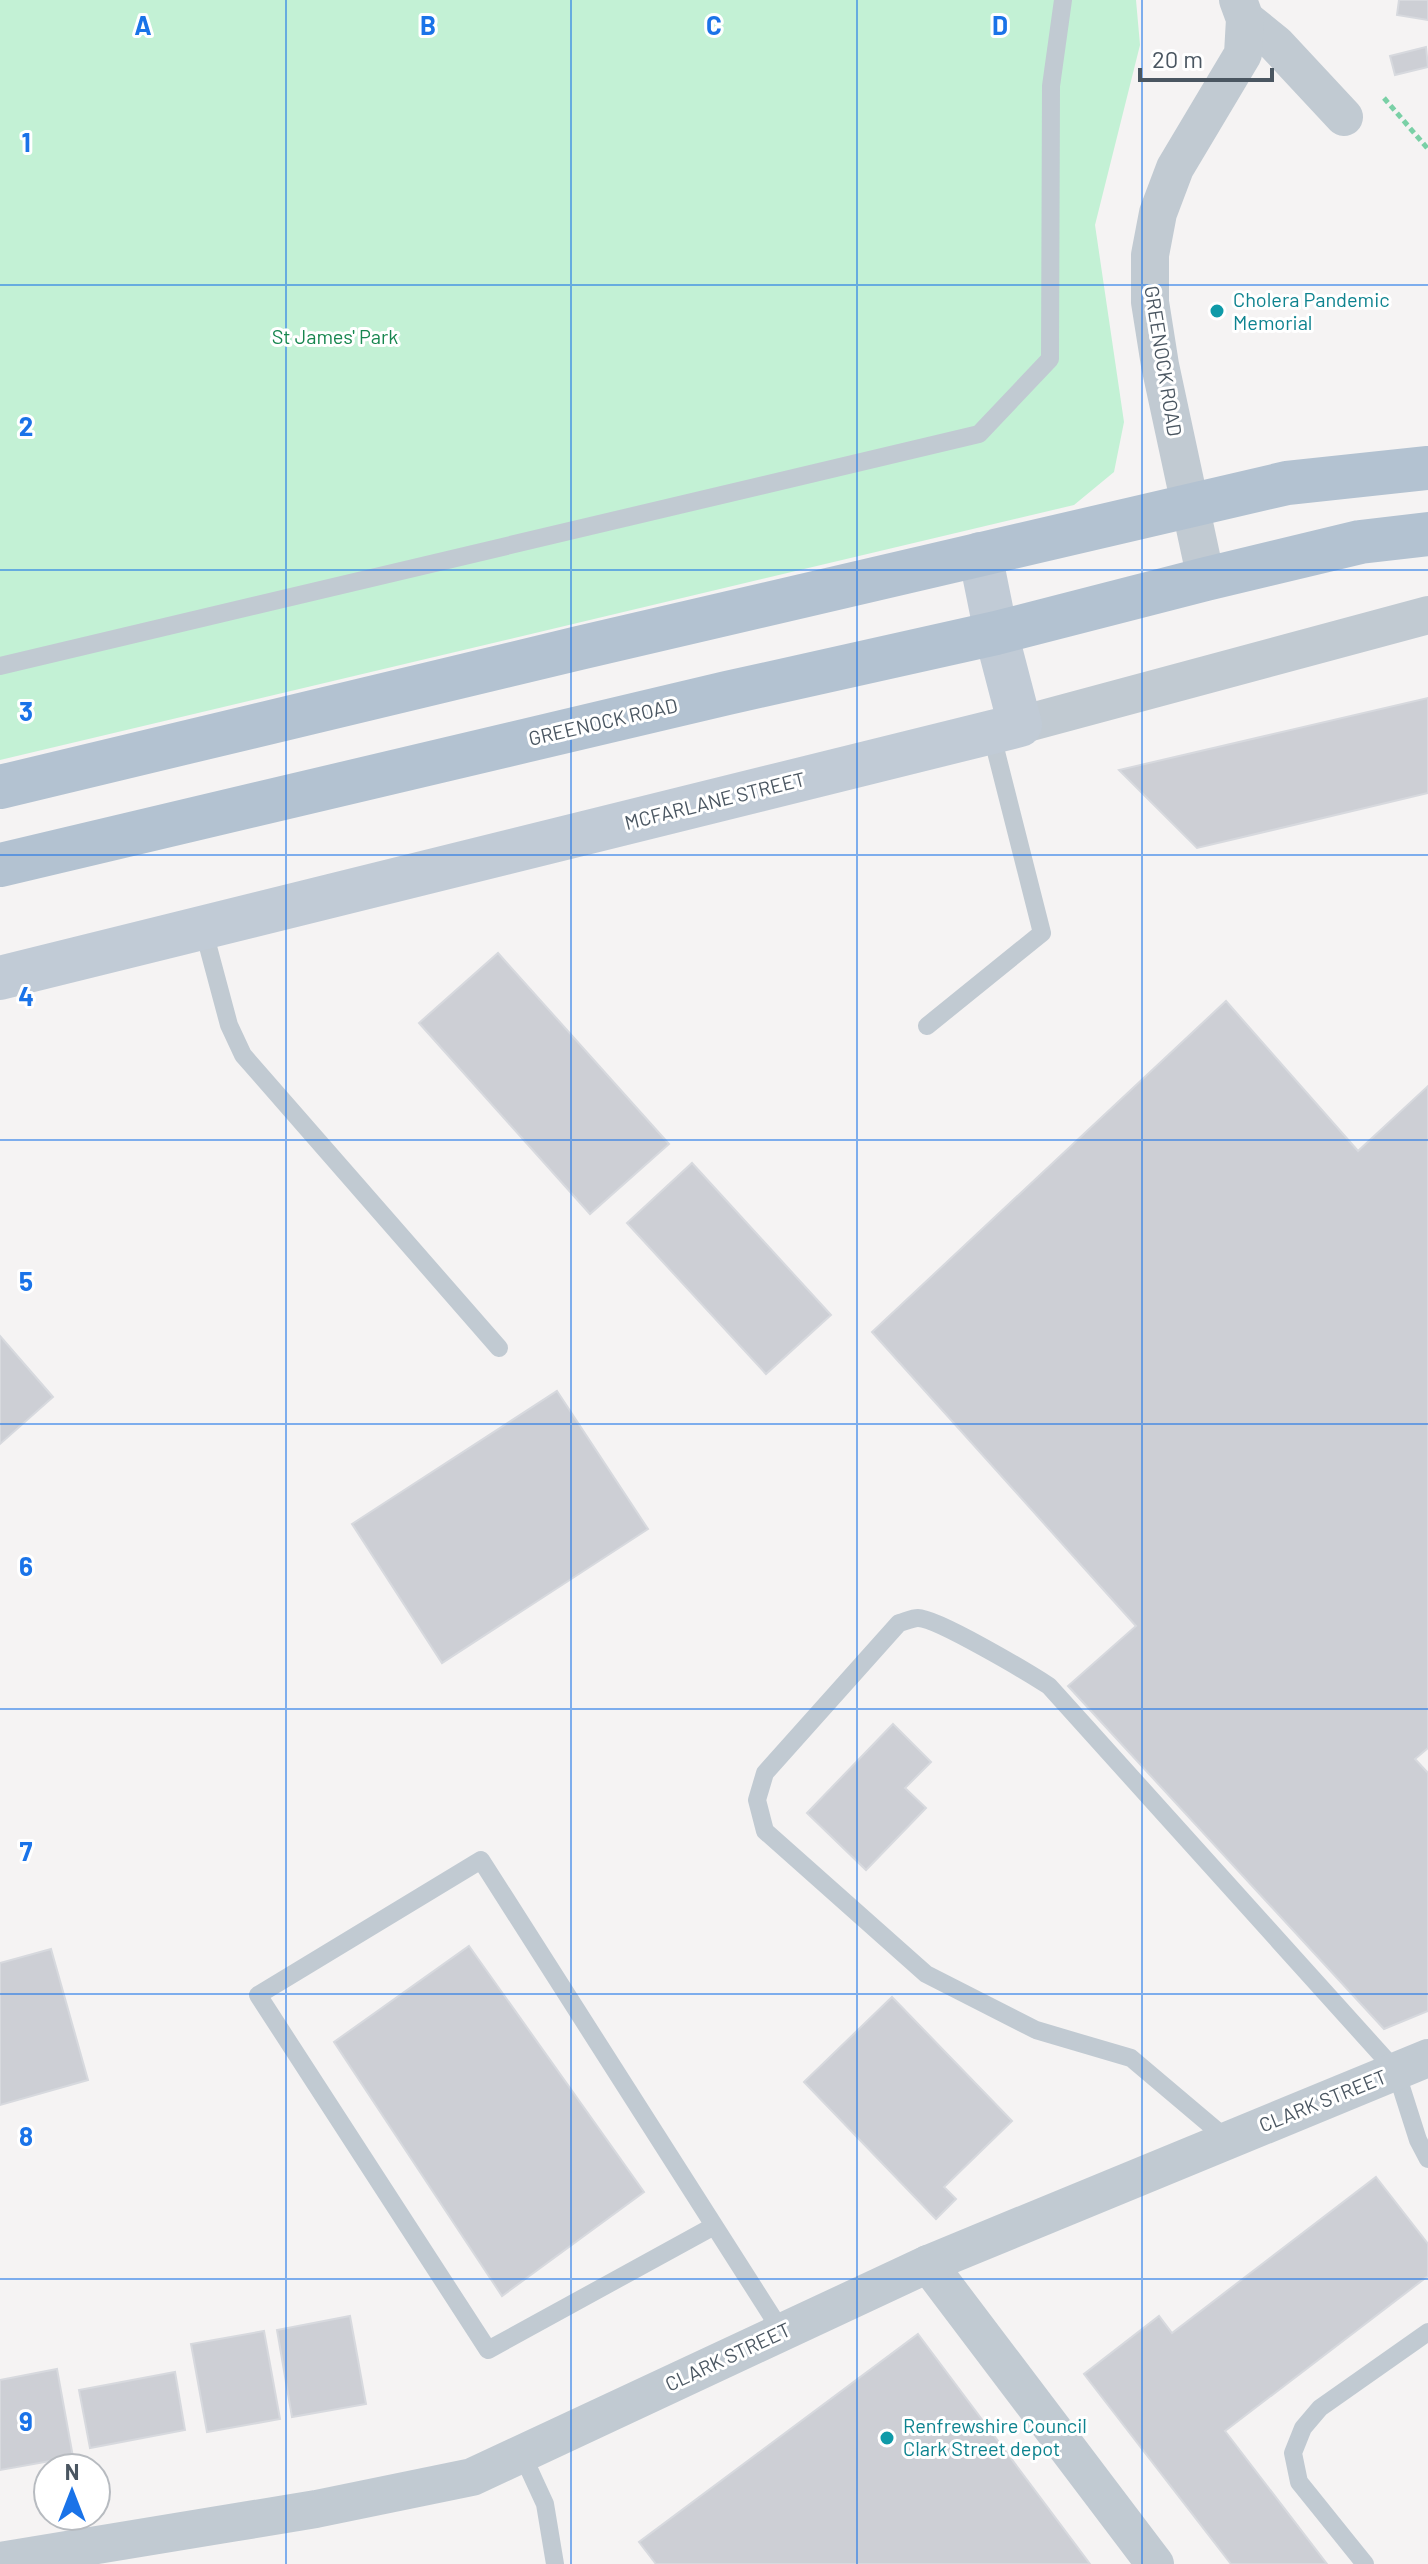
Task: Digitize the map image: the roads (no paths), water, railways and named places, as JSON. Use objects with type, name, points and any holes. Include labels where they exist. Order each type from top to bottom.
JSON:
[{"type":"main road","points":[[0,787],[1287,483],[1428,468]]},
{"type":"main road","name":"GREENOCK ROAD","points":[[0,865],[727,693],[996,633],[1360,542],[1428,534]]},
{"type":"street","points":[[1247,6],[1276,44],[1344,117]]},
{"type":"street","name":"GREENOCK ROAD","points":[[1206,579],[1150,302],[1150,255],[1158,213],[1175,168],[1243,54],[1247,6]]},
{"type":"street","points":[[980,554],[996,633],[1006,728]]},
{"type":"street","name":"MCFARLANE STREET","points":[[0,978],[1006,728],[1428,615]]},
{"type":"street","name":"CLARK STREET","points":[[0,2561],[316,2509],[472,2477],[928,2264],[1412,2065]]},
{"type":"street","points":[[928,2264],[1155,2564]]},
{"type":"lane","points":[[0,666],[979,434],[1050,359],[1051,86],[1063,0]]},
{"type":"lane","points":[[927,1026],[1042,933],[1006,728]]},
{"type":"lane","points":[[203,928],[229,1025],[243,1055],[499,1348]]},
{"type":"lane","points":[[1228,2140],[1131,2058],[1036,2030],[926,1974],[765,1831],[757,1800],[765,1773],[899,1623],[919,1618],[1020,1667],[1049,1686],[1412,2065],[1418,2140],[1428,2159]]},
{"type":"lane","points":[[714,2226],[488,2350],[258,1995],[481,1860],[782,2332]]},
{"type":"lane","points":[[1365,2564],[1299,2482],[1293,2453],[1303,2428],[1320,2408],[1428,2332]]},
{"type":"lane","points":[[522,2454],[545,2504],[555,2564]]},
{"type":"place","name":"Cholera Pandemic Memorial","points":[[1217,311]]},
{"type":"place","name":"Renfrewshire Council Clark Street depot","points":[[887,2438]]},
{"type":"park label","name":"St James' Park","points":[[335,337]]}]
